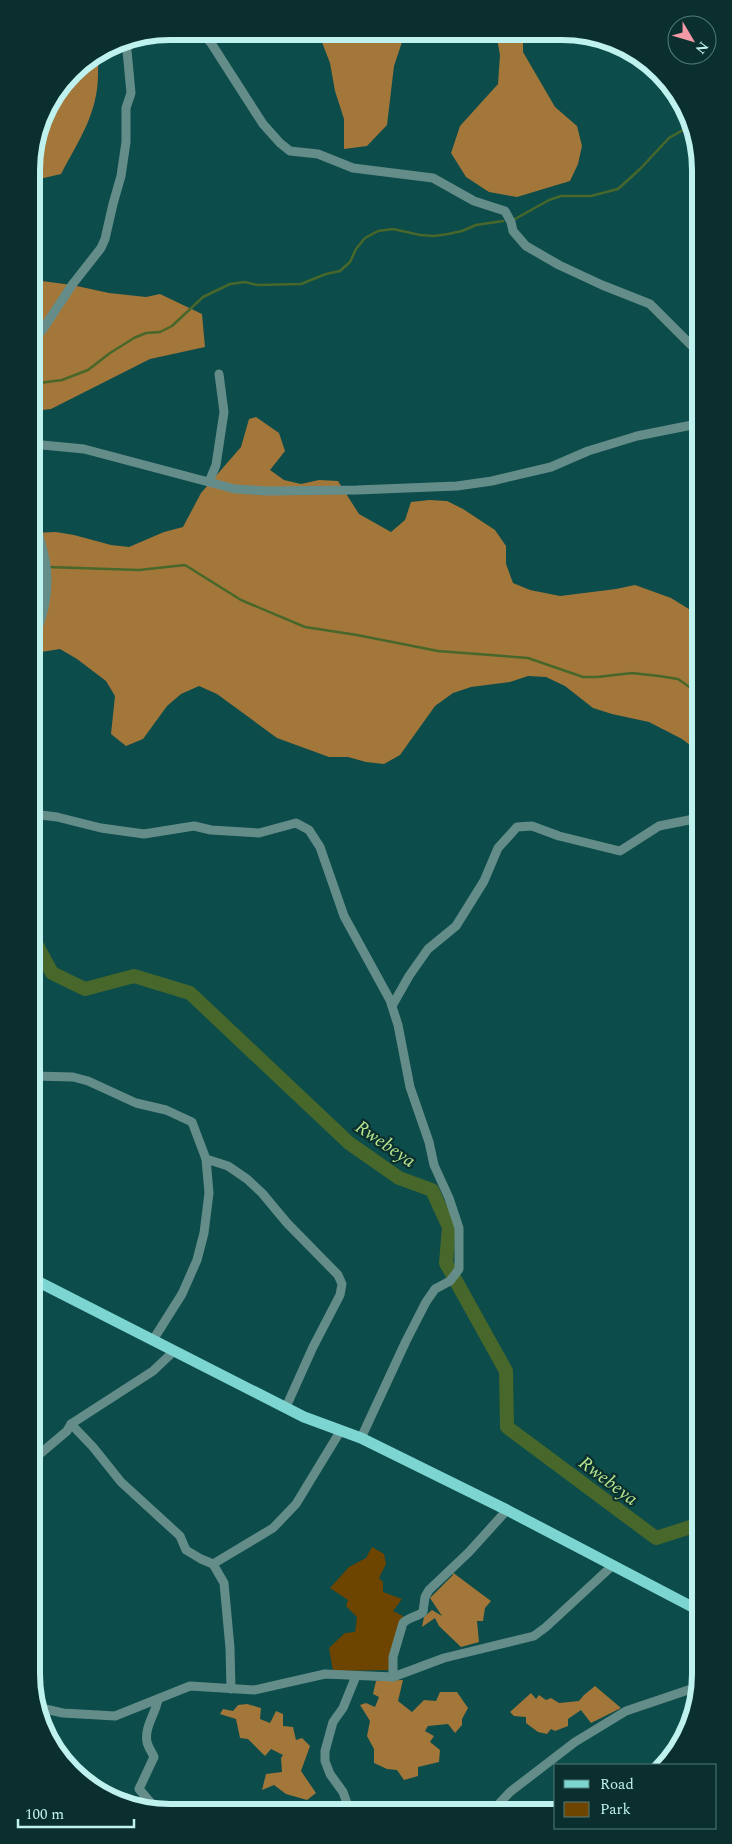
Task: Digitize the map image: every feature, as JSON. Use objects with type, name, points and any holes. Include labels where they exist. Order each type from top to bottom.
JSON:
[{"type":"main road","points":[[40,1283],[304,1417],[361,1438],[507,1510],[692,1607]]},
{"type":"street","points":[[209,40],[263,124],[290,151],[318,154],[352,168],[433,178],[474,201],[505,211],[511,222],[512,231],[526,246],[559,265],[650,304],[692,346]]},
{"type":"street","points":[[40,333],[106,239],[121,176],[126,142],[126,108],[131,93],[127,47]]},
{"type":"street","points":[[209,482],[217,458],[224,412],[219,374]]},
{"type":"street","points":[[40,445],[84,448],[235,489],[268,491],[357,490],[457,486],[492,481],[551,467],[588,451],[637,436],[692,425]]},
{"type":"street","points":[[40,541],[45,560],[46,586],[45,606],[40,622]]},
{"type":"street","points":[[40,815],[101,828],[144,834],[194,826],[211,830],[259,833],[296,823],[309,830],[320,847],[344,916],[392,1006],[398,1025],[410,1086],[429,1142],[434,1165],[460,1228],[459,1269],[450,1281],[435,1289],[426,1302],[361,1438]]},
{"type":"street","points":[[392,1006],[408,976],[428,949],[456,926],[484,882],[498,848],[517,827],[532,826],[559,836],[620,850],[659,826],[692,819]]},
{"type":"street","points":[[40,1076],[73,1077],[88,1081],[136,1102],[166,1110],[192,1122],[206,1159],[209,1193],[204,1233],[197,1260],[182,1294],[153,1340]]},
{"type":"street","points":[[206,1159],[228,1166],[262,1193],[286,1222],[338,1275],[342,1284],[340,1295],[313,1347],[286,1407]]},
{"type":"street","points":[[40,1454],[67,1431],[71,1424],[154,1371],[174,1351]]},
{"type":"street","points":[[71,1424],[121,1482],[180,1536],[186,1550],[213,1564],[224,1583],[230,1648],[231,1688]]},
{"type":"street","points":[[213,1564],[273,1528],[296,1504],[341,1430]]},
{"type":"street","points":[[393,1677],[393,1657],[403,1623],[406,1620],[419,1616],[423,1612],[425,1597],[429,1590],[469,1552],[507,1510]]},
{"type":"street","points":[[45,1710],[63,1714],[114,1716],[190,1686],[254,1690],[326,1674],[393,1677],[459,1654],[534,1636],[612,1566]]},
{"type":"street","points":[[347,1804],[343,1792],[330,1774],[325,1761],[325,1751],[334,1722],[343,1708],[356,1676]]},
{"type":"street","points":[[498,1804],[510,1792],[575,1742],[626,1711],[691,1689]]},
{"type":"street","points":[[150,1802],[139,1789],[154,1757],[147,1742],[148,1727],[157,1708],[158,1699]]},
{"type":"green space","points":[[372,1547],[384,1554],[386,1564],[379,1578],[383,1582],[383,1592],[402,1599],[393,1611],[403,1616],[399,1625],[389,1670],[333,1671],[329,1648],[345,1633],[355,1632],[357,1617],[346,1606],[348,1600],[330,1588],[349,1567],[366,1558]]},
{"type":"shaded area","points":[[321,40],[403,40],[394,66],[387,125],[367,146],[344,149],[344,119],[335,91],[330,63]]},
{"type":"shaded area","points":[[497,40],[523,40],[523,52],[555,107],[577,126],[582,146],[578,164],[570,181],[517,197],[489,192],[466,177],[451,153],[460,126],[498,84],[500,55]]},
{"type":"shaded area","points":[[98,62],[97,88],[91,114],[81,138],[61,174],[40,179],[40,162],[47,128],[57,105],[72,84]]},
{"type":"shaded area","points":[[40,278],[42,281],[109,293],[146,297],[160,294],[202,314],[205,347],[150,359],[51,409],[40,410]]},
{"type":"shaded area","points":[[256,417],[279,433],[285,451],[270,470],[284,480],[301,484],[319,480],[338,481],[359,514],[391,532],[405,520],[411,502],[447,501],[495,530],[506,546],[506,564],[513,583],[530,590],[560,596],[635,585],[671,598],[692,611],[692,746],[682,739],[649,722],[593,708],[565,686],[546,677],[528,676],[510,682],[471,687],[453,693],[435,706],[400,755],[384,764],[348,757],[329,757],[277,738],[217,694],[199,686],[181,694],[167,706],[143,739],[126,746],[111,734],[115,696],[106,681],[60,649],[40,653],[40,533],[56,532],[111,545],[129,547],[164,532],[183,527],[201,493],[241,447],[249,419]]},
{"type":"shaded area","points":[[452,1572],[491,1601],[485,1608],[483,1621],[477,1621],[479,1642],[461,1647],[439,1626],[435,1618],[422,1627],[424,1617],[432,1610],[442,1616],[430,1598],[453,1575]]},
{"type":"shaded area","points":[[403,1680],[398,1701],[412,1712],[424,1700],[436,1701],[440,1692],[457,1692],[468,1708],[462,1719],[462,1725],[455,1733],[448,1724],[428,1726],[425,1731],[434,1736],[430,1742],[440,1750],[439,1762],[418,1767],[418,1776],[404,1780],[397,1770],[387,1769],[374,1763],[374,1749],[367,1736],[370,1721],[360,1705],[366,1703],[375,1707],[379,1697],[373,1694],[376,1681]]},
{"type":"shaded area","points":[[595,1686],[621,1708],[591,1723],[581,1710],[568,1719],[568,1726],[555,1731],[551,1729],[547,1734],[538,1732],[526,1723],[526,1717],[514,1716],[510,1712],[531,1693],[536,1699],[539,1695],[546,1700],[551,1698],[559,1703],[579,1701]]},
{"type":"shaded area","points":[[247,1704],[261,1708],[260,1719],[270,1723],[276,1711],[283,1714],[283,1726],[293,1727],[296,1740],[302,1738],[310,1746],[301,1771],[316,1793],[307,1800],[286,1794],[274,1785],[262,1790],[266,1774],[282,1772],[281,1758],[283,1755],[271,1749],[265,1756],[248,1739],[240,1738],[236,1719],[220,1714],[223,1709],[233,1711],[238,1705]]},
{"type":"waterway","points":[[515,219],[549,200],[561,196],[591,196],[618,189],[669,138],[685,129]]},
{"type":"waterway","points":[[40,383],[62,380],[88,370],[134,338],[146,333],[160,332],[172,326],[203,297],[230,284],[245,282],[257,285],[301,284],[326,274],[340,271],[350,262],[356,249],[365,238],[378,231],[393,229],[434,236],[462,231],[476,225],[503,221]]},
{"type":"waterway","points":[[48,567],[139,570],[185,565],[241,600],[305,627],[438,651],[528,658],[583,677],[632,673],[678,679],[692,689]]},
{"type":"waterway","name":"Rwebeya","points":[[40,951],[52,973],[85,989],[134,976],[190,993],[349,1143],[399,1178],[432,1190],[449,1227],[446,1263],[506,1371],[507,1427],[656,1538],[692,1527]]}]
